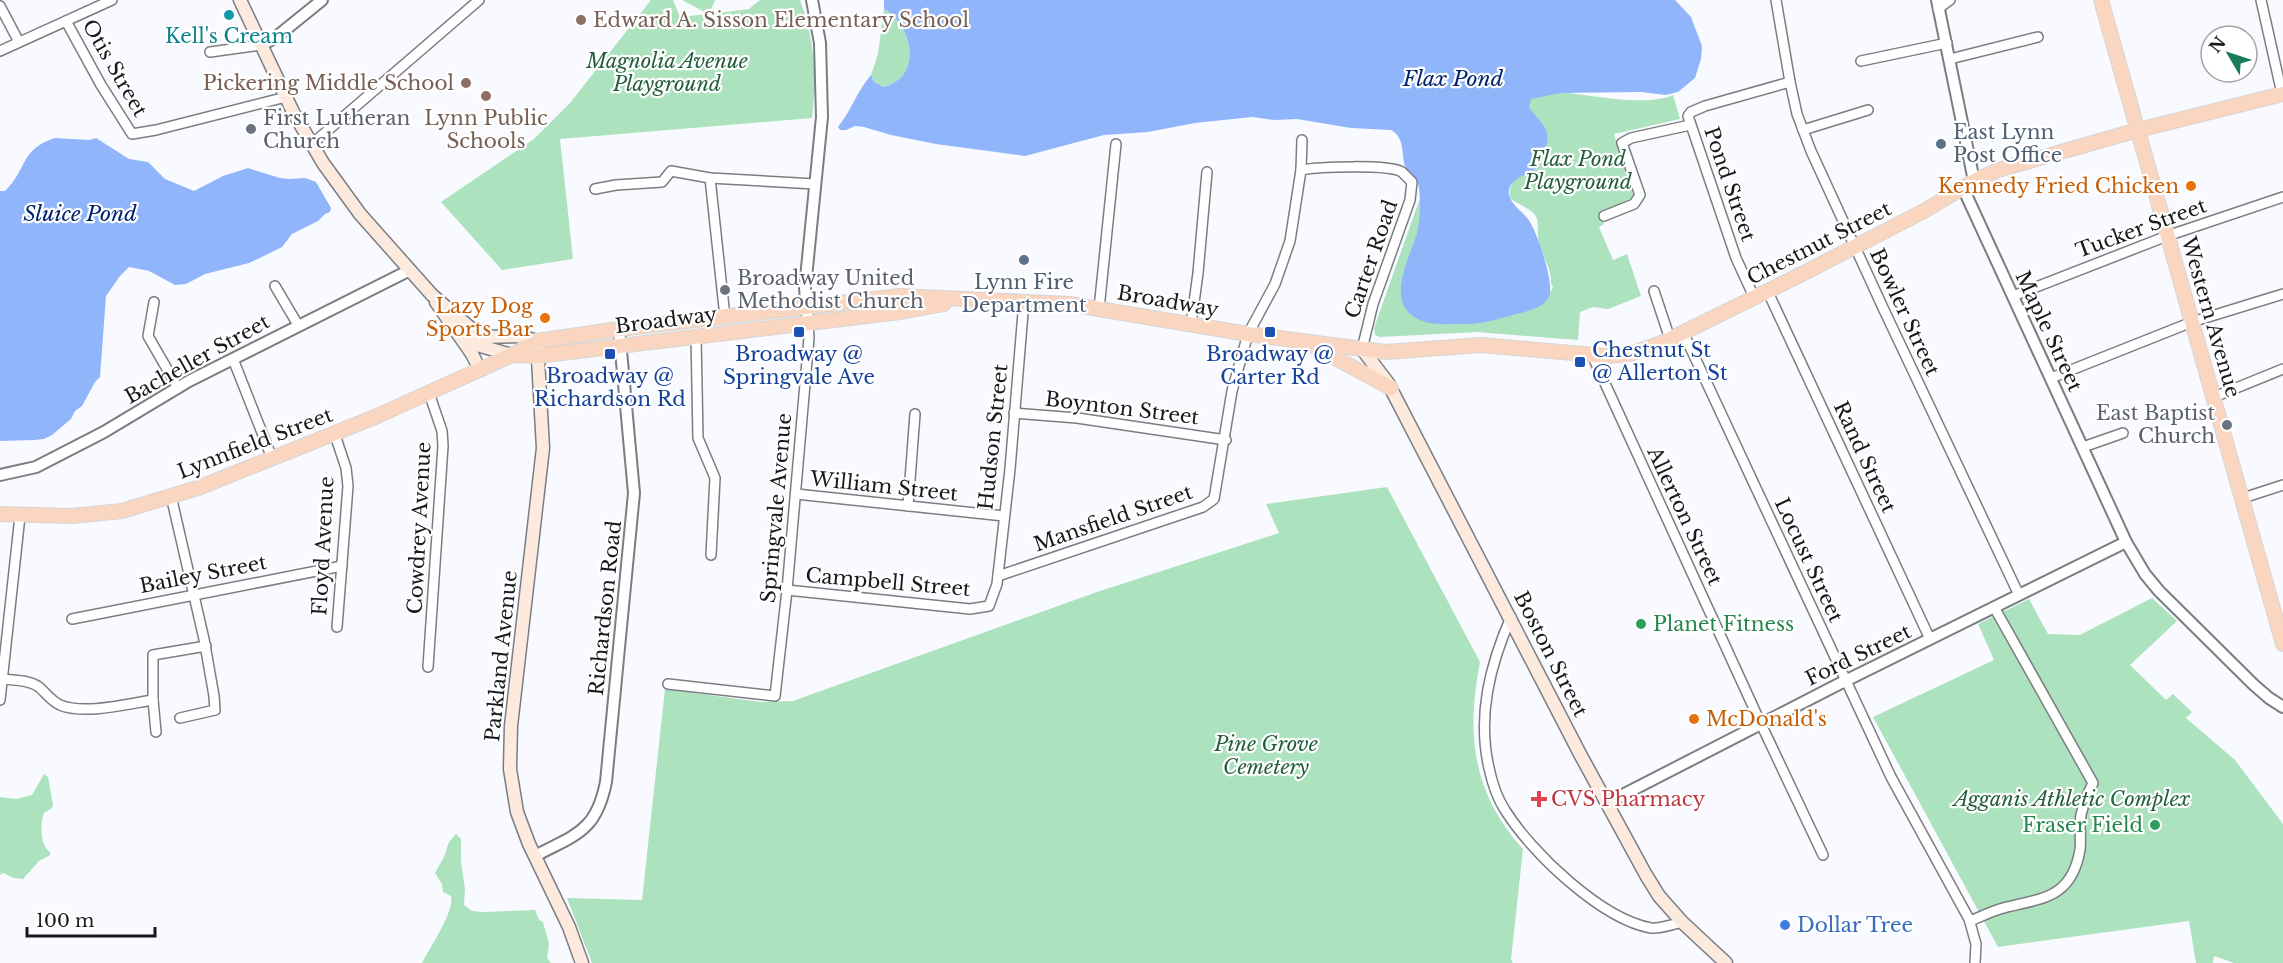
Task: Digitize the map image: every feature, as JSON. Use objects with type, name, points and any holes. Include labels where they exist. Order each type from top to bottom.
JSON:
[{"type":"main road","name":"Broadway","points":[[240,0],[286,97],[323,163],[360,214],[432,295],[472,354],[480,370]]},
{"type":"main road","name":"Western Avenue","points":[[2101,0],[2283,644]]},
{"type":"main road","name":"Chestnut Street","points":[[1362,349],[1395,351],[1482,345],[1607,356],[1630,354],[1677,335],[1754,297],[1924,211],[1968,185],[2012,165],[2138,130],[2282,94]]},
{"type":"main road","name":"Broadway","points":[[432,295],[474,331],[497,338],[520,336],[537,341]]},
{"type":"main road","name":"Broadway","points":[[512,355],[537,341],[899,296],[1069,304],[1248,334],[1362,349]]},
{"type":"main road","name":"Broadway","points":[[445,316],[477,345],[512,355],[537,356],[900,312],[966,299]]},
{"type":"main road","name":"Parkland Avenue","points":[[537,341],[543,448],[510,748],[515,802],[536,856],[569,927],[582,963]]},
{"type":"main road","points":[[1302,341],[1391,388]]},
{"type":"main road","name":"Boston Street","points":[[1362,349],[1391,388],[1607,803],[1658,894],[1682,922],[1726,963]]},
{"type":"main road","name":"Lynnfield Street","points":[[0,514],[72,516],[122,511],[198,488],[375,417],[512,355]]},
{"type":"street","points":[[0,51],[112,0]]},
{"type":"street","points":[[210,52],[261,45],[275,38],[322,0]]},
{"type":"street","points":[[312,144],[479,0]]},
{"type":"street","points":[[808,322],[805,288],[810,258],[822,117],[820,43],[812,0]]},
{"type":"street","name":"Bowler Street","points":[[1776,0],[1790,82],[1803,130],[2019,595]]},
{"type":"street","points":[[1937,4],[1950,0]]},
{"type":"street","points":[[2260,0],[2282,94]]},
{"type":"street","name":"Maple Street","points":[[1937,4],[1950,59],[1968,185],[2013,296],[2126,542],[2145,574],[2159,591],[2254,685],[2283,707]]},
{"type":"street","points":[[0,6],[19,42]]},
{"type":"street","name":"Otis Street","points":[[66,21],[101,85],[132,134],[286,97]]},
{"type":"street","points":[[1950,59],[2038,37]]},
{"type":"street","points":[[1861,61],[1947,43]]},
{"type":"street","name":"Pond Street","points":[[1754,297],[1736,258],[1688,116],[1697,109],[1790,82]]},
{"type":"street","points":[[1803,130],[1868,110]]},
{"type":"street","points":[[1604,216],[1634,204],[1640,195],[1622,142],[1690,125]]},
{"type":"street","points":[[1248,334],[1275,284],[1290,241],[1301,170],[1302,140]]},
{"type":"street","points":[[1100,309],[1116,144]]},
{"type":"street","name":"Carter Road","points":[[1301,170],[1374,168],[1400,171],[1412,182],[1410,200],[1373,304],[1362,349]]},
{"type":"street","points":[[596,189],[616,185],[662,182],[671,171],[710,178],[815,183]]},
{"type":"street","points":[[1191,325],[1207,172]]},
{"type":"street","points":[[710,178],[725,317]]},
{"type":"street","name":"Tucker Street","points":[[2013,296],[2167,236],[2283,197]]},
{"type":"street","name":"Bacheller Street","points":[[0,475],[36,468],[104,432],[232,358],[410,270]]},
{"type":"street","points":[[275,286],[298,325]]},
{"type":"street","name":"Rand Street","points":[[1767,290],[1930,639]]},
{"type":"street","name":"Locust Street","points":[[1654,291],[1891,777],[1971,924]]},
{"type":"street","points":[[2051,378],[2192,322],[2283,294]]},
{"type":"street","name":"Hudson Street","points":[[998,576],[1024,301]]},
{"type":"street","points":[[154,302],[148,336],[177,388]]},
{"type":"street","name":"Springvale Avenue","points":[[668,684],[775,696],[796,494],[809,338],[808,322]]},
{"type":"street","name":"Richardson Road","points":[[536,856],[584,829],[591,822],[600,806],[606,782],[634,494],[619,329]]},
{"type":"street","name":"Mansfield Street","points":[[998,576],[1210,503],[1215,495],[1226,440],[1232,391],[1248,334]]},
{"type":"street","points":[[696,336],[698,438],[715,478],[711,555]]},
{"type":"street","name":"Allerton Street","points":[[1592,355],[1823,855]]},
{"type":"street","points":[[232,358],[273,458]]},
{"type":"street","points":[[2214,397],[2283,369]]},
{"type":"street","name":"Cowdrey Avenue","points":[[428,667],[443,446],[442,431],[429,393]]},
{"type":"street","name":"Boynton Street","points":[[1014,413],[1077,418],[1226,440]]},
{"type":"street","points":[[908,506],[915,414]]},
{"type":"street","name":"Floyd Avenue","points":[[334,432],[347,476],[337,627]]},
{"type":"street","points":[[2084,447],[2123,433]]},
{"type":"street","points":[[2243,498],[2283,485]]},
{"type":"street","name":"William Street","points":[[796,494],[1004,516]]},
{"type":"street","points":[[171,496],[206,646],[214,696],[214,710],[180,718]]},
{"type":"street","points":[[0,700],[20,516]]},
{"type":"street","name":"Ford Street","points":[[1607,803],[1845,681],[2126,542]]},
{"type":"street","name":"Bailey Street","points":[[72,619],[342,566]]},
{"type":"street","name":"Campbell Street","points":[[787,590],[979,608],[989,606],[992,602],[998,576]]},
{"type":"street","points":[[1975,963],[1976,944],[1971,924],[2003,908],[2040,901],[2066,882],[2080,849],[2083,807],[2093,783],[1994,607]]},
{"type":"street","points":[[1511,617],[1488,680],[1485,715],[1489,766],[1498,798],[1504,810],[1558,871],[1603,908],[1627,920],[1653,928],[1682,922]]},
{"type":"street","points":[[156,732],[153,655],[206,646]]},
{"type":"street","points":[[2,679],[30,683],[37,686],[57,704],[70,708],[118,706],[153,699]]},
{"type":"green space","name":"Magnolia Avenue Playground","points":[[651,0],[673,0],[680,17],[708,14],[682,0],[715,0],[709,14],[749,9],[760,0],[800,0],[809,30],[814,59],[812,118],[560,139],[573,259],[502,270],[441,202],[534,139],[570,103]]},
{"type":"green space","points":[[884,9],[902,27],[910,51],[905,73],[884,87],[874,82],[871,75],[878,54]]},
{"type":"green space","name":"Flax Pond Playground","points":[[1561,92],[1634,100],[1649,100],[1673,95],[1680,119],[1614,134],[1634,197],[1599,213],[1604,224],[1599,227],[1613,260],[1627,254],[1641,296],[1608,309],[1593,307],[1580,312],[1578,340],[1477,332],[1380,337],[1375,335],[1374,328],[1420,198],[1550,293],[1553,287],[1539,243],[1536,216],[1510,198],[1510,190],[1532,118],[1525,94]]},
{"type":"green space","name":"Pine Grove Cemetery","points":[[1387,487],[1480,662],[1474,714],[1477,762],[1483,784],[1493,806],[1506,828],[1523,849],[1511,960],[1513,963],[592,963],[567,898],[642,900],[665,689],[760,702],[793,701],[1097,592],[1279,533],[1266,504]]},
{"type":"green space","name":"Agganis Athletic Complex","points":[[2152,598],[2177,621],[2130,665],[2166,700],[2173,694],[2192,712],[2186,718],[2235,760],[2283,824],[2283,963],[2234,963],[2214,956],[2213,963],[2196,963],[2189,921],[1998,947],[1873,717],[1994,660],[1978,624],[2029,599],[2048,634],[2080,635]]},
{"type":"green space","points":[[44,774],[48,777],[53,805],[44,813],[42,823],[44,844],[50,855],[39,861],[23,879],[3,873],[0,875],[0,797],[16,799],[32,795]]},
{"type":"green space","points":[[456,834],[461,839],[464,905],[472,911],[483,912],[535,910],[539,920],[543,922],[549,944],[547,958],[551,963],[422,963],[449,911],[451,896],[443,892],[442,884],[435,873],[449,842]]},
{"type":"water","name":"Flax Pond","points":[[884,0],[1675,0],[1691,17],[1702,46],[1701,59],[1695,78],[1678,92],[1666,95],[1641,92],[1561,93],[1531,99],[1529,107],[1547,133],[1546,147],[1539,165],[1517,179],[1511,185],[1509,194],[1536,234],[1550,281],[1549,297],[1543,304],[1526,312],[1491,321],[1442,324],[1414,317],[1403,304],[1401,284],[1417,233],[1420,194],[1417,181],[1405,166],[1401,141],[1391,130],[1351,128],[1297,119],[1274,120],[1252,117],[1195,123],[1148,132],[1104,135],[1025,156],[936,144],[864,127],[855,126],[840,130],[838,127],[871,75],[874,82],[884,87],[905,73],[909,62],[910,50],[907,38],[902,27],[884,9]]},
{"type":"water","name":"Sluice Pond","points":[[55,138],[89,140],[96,138],[129,159],[148,162],[165,179],[194,191],[223,176],[248,168],[280,178],[305,178],[316,182],[331,208],[330,212],[318,221],[292,234],[282,247],[249,263],[205,274],[186,284],[175,285],[149,271],[129,267],[106,296],[100,377],[82,406],[75,411],[71,419],[44,439],[0,441],[0,191],[5,191],[12,183],[36,148]]},
{"type":"place","name":"Kell's Cream","points":[[229,15]]},
{"type":"place","name":"Edward A. Sisson Elementary School","points":[[581,20]]},
{"type":"place","name":"Pickering Middle School","points":[[466,83]]},
{"type":"place","name":"Lynn Public Schools","points":[[486,96]]},
{"type":"place","name":"First Lutheran Church","points":[[251,129]]},
{"type":"place","name":"East Lynn Post Office","points":[[1941,144]]},
{"type":"place","name":"Kennedy Fried Chicken","points":[[2191,186]]},
{"type":"place","name":"Lynn Fire Department","points":[[1024,260]]},
{"type":"place","name":"Broadway United Methodist Church","points":[[725,290]]},
{"type":"place","name":"Lazy Dog Sports Bar","points":[[545,318]]},
{"type":"place","name":"Broadway @ Springvale Ave","points":[[799,332]]},
{"type":"place","name":"Broadway @ Carter Rd","points":[[1270,332]]},
{"type":"place","name":"Broadway @ Richardson Rd","points":[[610,354]]},
{"type":"place","name":"Chestnut St @ Allerton St","points":[[1580,362]]},
{"type":"place","name":"East Baptist Church","points":[[2227,425]]},
{"type":"place","name":"Planet Fitness","points":[[1641,624]]},
{"type":"place","name":"McDonald's","points":[[1694,719]]},
{"type":"place","name":"CVS Pharmacy","points":[[1539,799]]},
{"type":"place","name":"Fraser Field","points":[[2155,825]]},
{"type":"place","name":"Dollar Tree","points":[[1785,925]]}]
